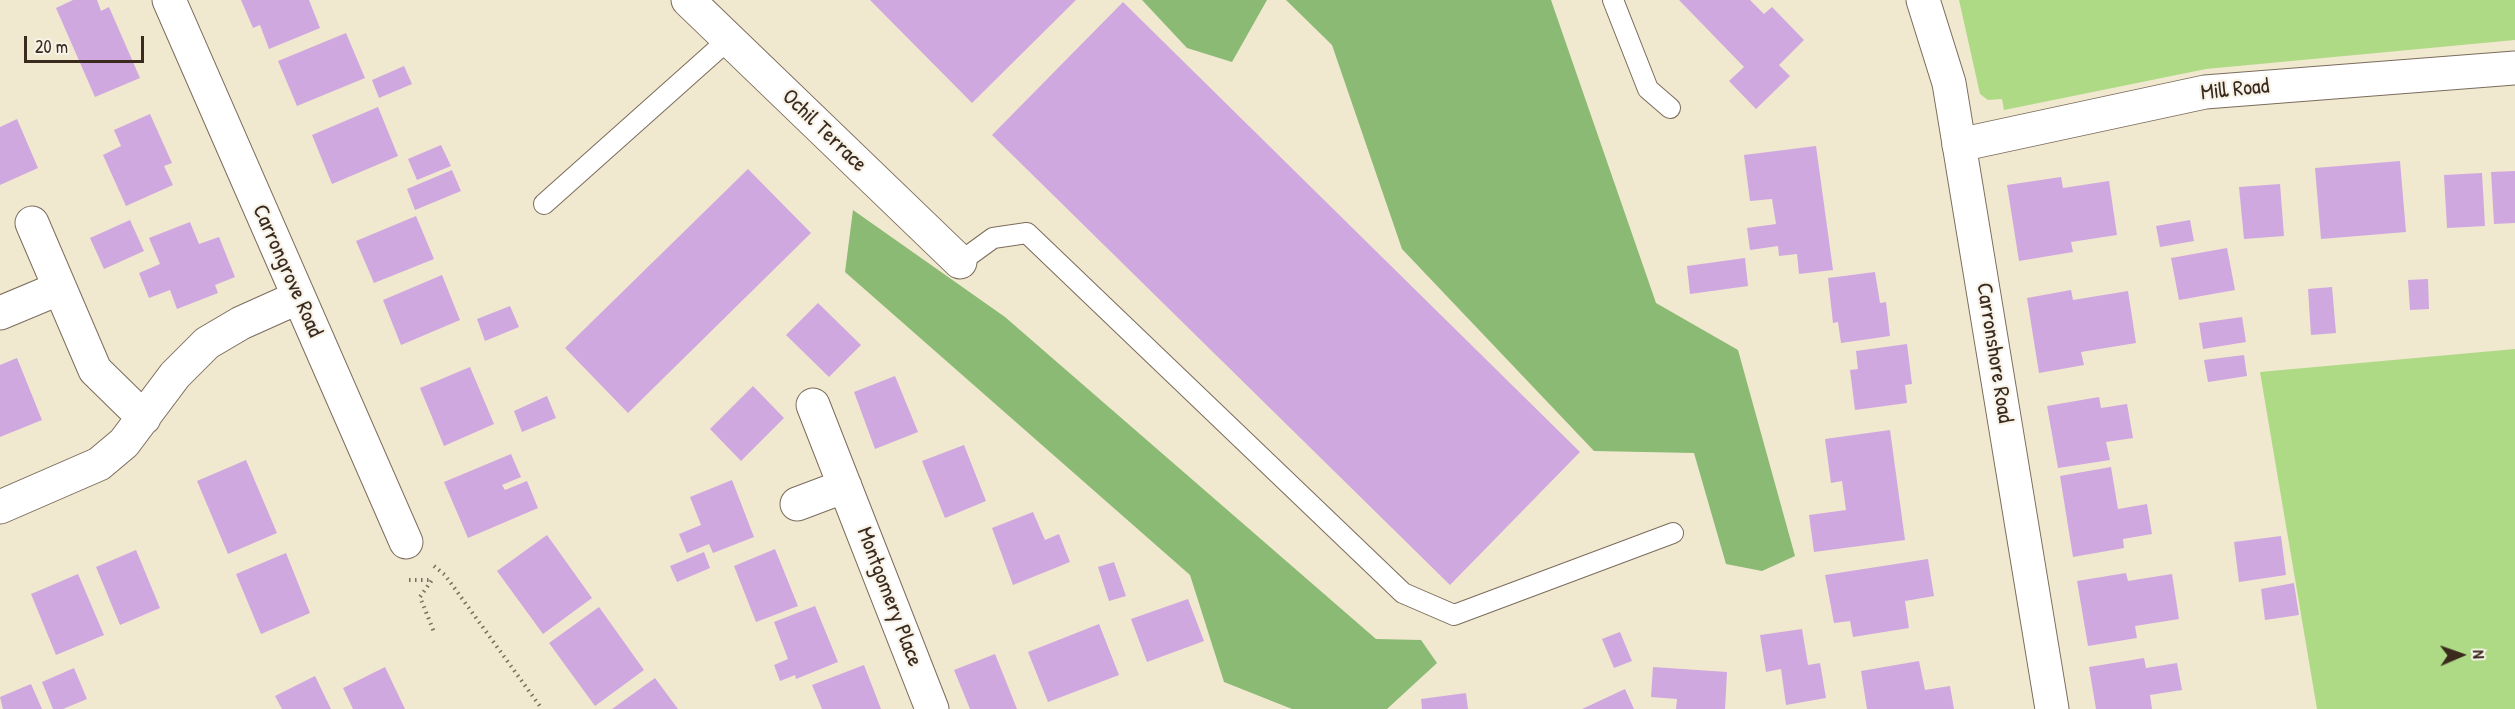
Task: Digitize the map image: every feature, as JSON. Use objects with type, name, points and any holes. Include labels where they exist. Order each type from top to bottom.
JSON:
[{"type":"street","name":"Carrongrove Road","points":[[169,0],[406,542]]},
{"type":"street","name":"Ochil Terrace","points":[[688,0],[960,261]]},
{"type":"street","name":"Carronshore Road","points":[[1923,0],[1949,83],[2052,709]]},
{"type":"street","name":"Mill Road","points":[[1959,145],[2205,92],[2515,68]]},
{"type":"street","points":[[32,223],[95,370],[144,418]]},
{"type":"street","points":[[0,313],[60,288]]},
{"type":"street","points":[[0,507],[99,464],[124,443],[175,375],[207,343],[241,323],[299,297]]},
{"type":"street","name":"Montgomery Place","points":[[813,405],[932,709]]},
{"type":"street","points":[[797,504],[846,486]]},
{"type":"lane","points":[[1613,0],[1648,89],[1670,108]]},
{"type":"lane","points":[[544,204],[729,39]]},
{"type":"lane","points":[[960,261],[993,238],[1027,233],[1404,593],[1454,615],[1673,533]]},
{"type":"path","points":[[406,542],[404,567],[410,581],[432,580],[420,597],[434,632]]},
{"type":"path","points":[[445,575],[542,709]]},
{"type":"green space","points":[[1142,0],[1267,0],[1232,62],[1187,48]]},
{"type":"green space","points":[[1286,0],[1551,0],[1656,303],[1738,350],[1795,556],[1762,571],[1726,564],[1694,453],[1594,451],[1402,249],[1332,45]]},
{"type":"green space","points":[[1959,0],[2515,0],[2515,40],[2206,69],[2004,110],[2002,99],[1988,100],[1980,94]]},
{"type":"green space","points":[[853,210],[1005,317],[1376,639],[1421,640],[1437,663],[1387,709],[1292,709],[1224,682],[1190,575],[845,272]]},
{"type":"green space","points":[[2515,349],[2515,709],[2317,709],[2260,372]]},
{"type":"building","points":[[73,0],[97,0],[101,11],[109,7],[140,78],[95,97],[56,8]]},
{"type":"building","points":[[241,0],[309,0],[320,28],[269,49],[260,25],[253,28]]},
{"type":"building","points":[[870,0],[1076,0],[972,103]]},
{"type":"building","points":[[1679,0],[1750,0],[1764,14],[1772,7],[1804,40],[1779,65],[1790,76],[1756,109],[1729,81],[1744,67]]},
{"type":"building","points":[[1123,2],[1580,452],[1450,585],[992,135]]},
{"type":"building","points":[[346,33],[365,78],[297,106],[278,61]]},
{"type":"building","points":[[404,66],[412,84],[379,98],[372,80]]},
{"type":"building","points":[[378,107],[398,156],[332,184],[312,135]]},
{"type":"building","points":[[150,114],[172,163],[164,166],[173,185],[126,206],[103,155],[121,146],[114,130]]},
{"type":"building","points":[[17,119],[38,168],[0,185],[0,127]]},
{"type":"building","points":[[441,145],[451,166],[417,180],[408,159]]},
{"type":"building","points":[[1816,146],[1833,270],[1799,274],[1797,254],[1779,256],[1778,246],[1750,250],[1747,228],[1776,224],[1772,199],[1750,201],[1744,155]]},
{"type":"building","points":[[2400,161],[2406,232],[2321,239],[2315,168]]},
{"type":"building","points":[[748,169],[811,233],[628,413],[565,348]]},
{"type":"building","points":[[452,170],[461,191],[415,210],[407,189]]},
{"type":"building","points":[[2515,171],[2515,223],[2494,224],[2491,172]]},
{"type":"building","points":[[2482,173],[2485,226],[2447,228],[2444,175]]},
{"type":"building","points":[[2061,177],[2063,188],[2109,181],[2117,235],[2071,242],[2073,252],[2019,261],[2007,185]]},
{"type":"building","points":[[2280,184],[2284,236],[2244,239],[2239,187]]},
{"type":"building","points":[[416,216],[434,259],[374,283],[356,241]]},
{"type":"building","points":[[130,220],[144,251],[104,269],[90,238]]},
{"type":"building","points":[[2190,220],[2194,241],[2160,247],[2156,226]]},
{"type":"building","points":[[190,222],[199,244],[219,237],[235,277],[215,285],[218,293],[177,309],[170,290],[149,298],[139,273],[160,264],[149,238]]},
{"type":"building","points":[[2227,248],[2235,290],[2179,300],[2171,258]]},
{"type":"building","points":[[1745,258],[1748,286],[1690,294],[1687,266]]},
{"type":"building","points":[[1875,272],[1880,303],[1886,302],[1890,336],[1841,343],[1838,322],[1833,323],[1828,278]]},
{"type":"building","points":[[442,275],[460,320],[401,345],[383,300]]},
{"type":"building","points":[[2428,279],[2429,309],[2410,310],[2408,280]]},
{"type":"building","points":[[2332,287],[2336,333],[2311,335],[2308,289]]},
{"type":"building","points":[[2071,290],[2073,300],[2128,291],[2136,343],[2081,352],[2084,365],[2039,373],[2027,298]]},
{"type":"building","points":[[818,303],[861,345],[829,377],[786,335]]},
{"type":"building","points":[[510,306],[519,327],[485,341],[477,319]]},
{"type":"building","points":[[2242,317],[2246,342],[2203,349],[2199,323]]},
{"type":"building","points":[[1907,344],[1912,384],[1905,385],[1907,403],[1855,410],[1850,370],[1858,369],[1856,351]]},
{"type":"building","points":[[2244,355],[2247,376],[2208,382],[2204,360]]},
{"type":"building","points":[[17,358],[42,420],[0,437],[0,365]]},
{"type":"building","points":[[470,367],[494,424],[444,446],[420,388]]},
{"type":"building","points":[[895,376],[918,432],[875,449],[854,392]]},
{"type":"building","points":[[753,386],[784,418],[741,461],[710,429]]},
{"type":"building","points":[[547,396],[556,418],[522,432],[514,411]]},
{"type":"building","points":[[2099,397],[2101,408],[2127,404],[2133,438],[2106,442],[2110,460],[2058,468],[2047,406]]},
{"type":"building","points":[[1890,430],[1905,540],[1814,552],[1809,515],[1846,510],[1842,481],[1831,483],[1825,439]]},
{"type":"building","points":[[964,445],[986,501],[945,518],[922,461]]},
{"type":"building","points":[[511,454],[521,477],[502,485],[505,490],[527,481],[538,508],[468,538],[444,482]]},
{"type":"building","points":[[246,460],[277,533],[228,554],[197,481]]},
{"type":"building","points":[[2111,467],[2118,509],[2147,504],[2152,534],[2123,539],[2124,548],[2073,557],[2060,476]]},
{"type":"building","points":[[732,480],[754,537],[713,553],[709,544],[687,553],[679,534],[701,525],[690,497]]},
{"type":"building","points":[[1033,512],[1045,540],[1059,534],[1070,562],[1013,585],[992,528]]},
{"type":"building","points":[[547,535],[592,598],[543,634],[497,571]]},
{"type":"building","points":[[2281,536],[2286,575],[2239,582],[2234,542]]},
{"type":"building","points":[[775,549],[798,606],[756,622],[734,566]]},
{"type":"building","points":[[136,550],[160,608],[120,625],[96,567]]},
{"type":"building","points":[[704,552],[710,568],[677,582],[670,566]]},
{"type":"building","points":[[286,553],[310,613],[261,634],[236,574]]},
{"type":"building","points":[[1928,559],[1934,596],[1905,601],[1909,628],[1853,637],[1850,621],[1834,623],[1825,575]]},
{"type":"building","points":[[1114,562],[1126,596],[1109,601],[1098,567]]},
{"type":"building","points":[[2126,573],[2128,581],[2172,574],[2179,619],[2135,626],[2137,638],[2088,646],[2077,581]]},
{"type":"building","points":[[78,574],[104,635],[56,655],[31,594]]},
{"type":"building","points":[[2294,583],[2299,615],[2265,620],[2261,589]]},
{"type":"building","points":[[1188,599],[1204,641],[1147,662],[1131,619]]},
{"type":"building","points":[[815,606],[838,662],[796,679],[795,675],[780,681],[774,665],[788,659],[774,622]]},
{"type":"building","points":[[599,607],[644,670],[595,706],[549,643]]},
{"type":"building","points":[[1099,624],[1119,675],[1048,702],[1028,652]]},
{"type":"building","points":[[1802,629],[1808,665],[1820,663],[1826,698],[1786,705],[1781,669],[1766,672],[1760,635]]},
{"type":"building","points":[[1620,632],[1632,661],[1614,668],[1602,639]]},
{"type":"building","points":[[995,654],[1017,709],[970,709],[954,670]]},
{"type":"building","points":[[2144,658],[2146,668],[2177,663],[2182,690],[2150,695],[2152,709],[2096,709],[2089,667]]},
{"type":"building","points":[[1919,661],[1925,690],[1950,686],[1954,709],[1867,709],[1861,671]]},
{"type":"building","points":[[864,665],[881,709],[822,709],[812,685]]},
{"type":"building","points":[[385,667],[405,709],[353,709],[343,688]]},
{"type":"building","points":[[1653,667],[1727,672],[1725,709],[1676,709],[1677,699],[1651,697]]},
{"type":"building","points":[[74,668],[87,699],[63,709],[53,709],[42,682]]},
{"type":"building","points":[[315,676],[331,709],[282,709],[275,696]]},
{"type":"building","points":[[655,678],[678,709],[612,709]]},
{"type":"building","points":[[31,684],[42,709],[3,709],[0,697]]},
{"type":"building","points":[[1625,689],[1634,709],[1582,709]]},
{"type":"building","points":[[1466,693],[1468,709],[1422,709],[1421,699]]}]
